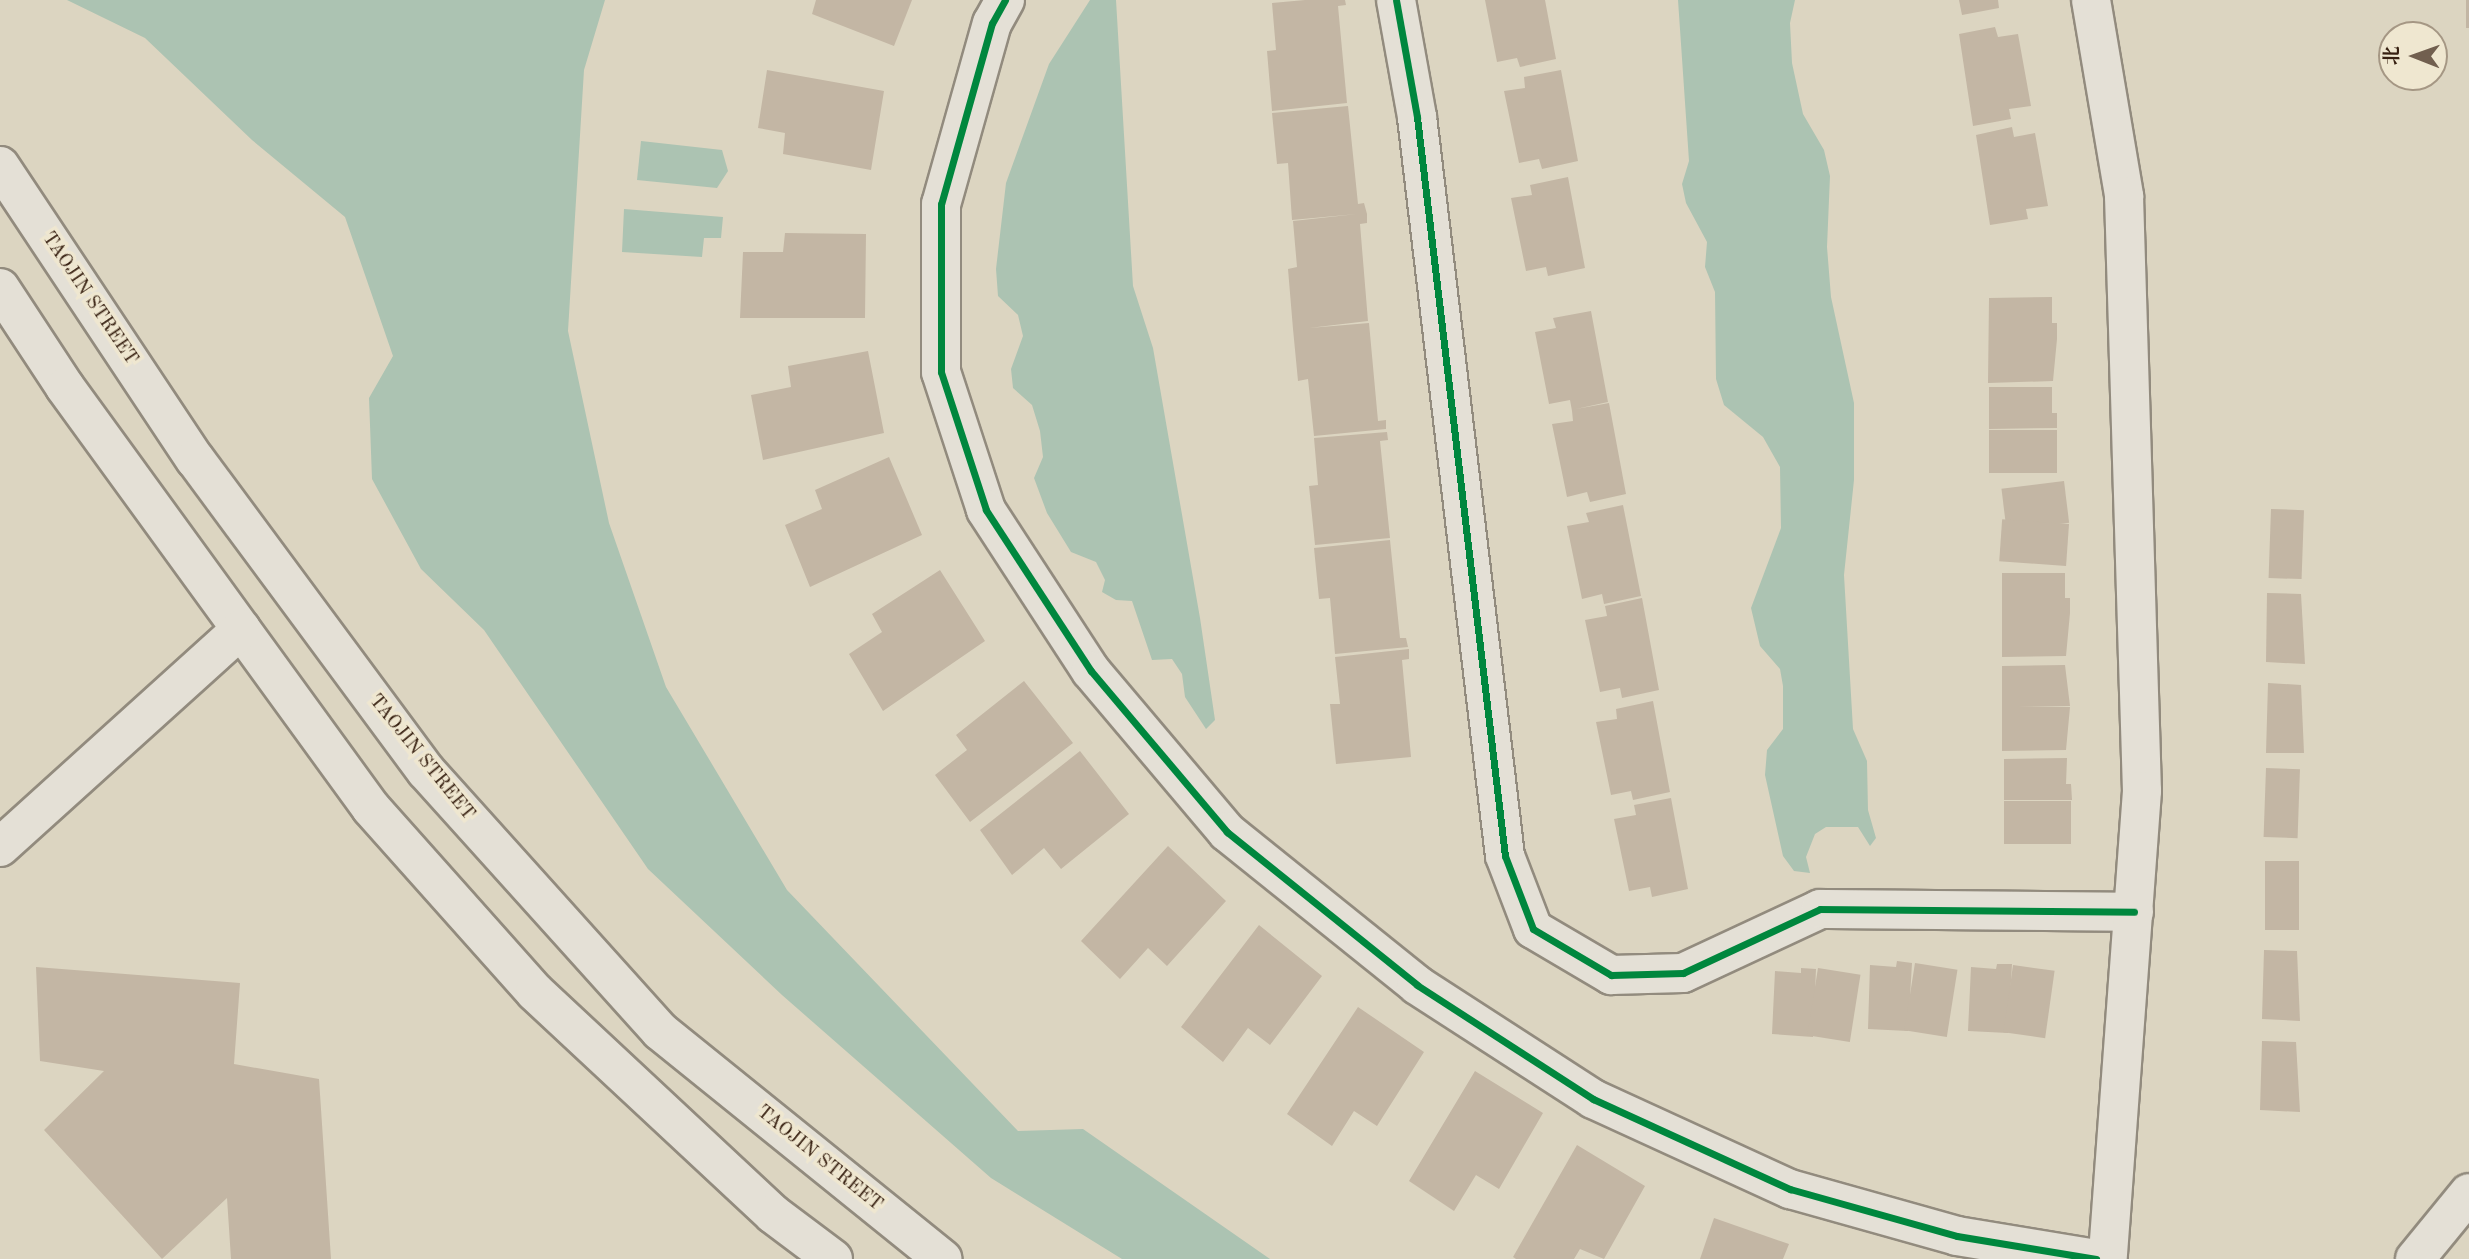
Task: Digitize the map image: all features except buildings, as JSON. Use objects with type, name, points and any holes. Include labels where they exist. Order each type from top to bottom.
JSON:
[{"type":"street","points":[[1005,0],[992,23],[941,204],[941,372],[986,510],[1091,671],[1227,832],[1417,985],[1593,1099],[1790,1189],[1956,1236],[2096,1259]]},
{"type":"street","points":[[1396,0],[1417,117],[1505,856],[1533,929],[1611,975],[1683,973],[1820,909],[2134,912]]},
{"type":"street","points":[[2091,0],[2124,196],[2142,790],[2108,1259]]},
{"type":"street","name":"TAOJIN STREET","points":[[6,187],[195,458],[426,771],[660,1031],[943,1259]]},
{"type":"street","points":[[0,288],[65,387],[371,808],[535,992],[773,1214],[833,1259]]},
{"type":"street","points":[[0,847],[241,629]]},
{"type":"street","points":[[2415,1259],[2469,1193]]},
{"type":"shaded area","points":[[67,0],[605,0],[584,70],[568,331],[609,523],[666,687],[787,890],[1018,1131],[1083,1129],[1270,1259],[1122,1259],[991,1178],[782,995],[648,869],[484,630],[421,569],[372,479],[369,398],[393,356],[345,217],[252,140],[145,38]]},
{"type":"shaded area","points":[[1090,0],[1116,0],[1133,286],[1153,348],[1200,618],[1215,720],[1206,729],[1185,697],[1182,674],[1172,659],[1152,660],[1132,601],[1116,600],[1102,592],[1105,580],[1096,562],[1071,552],[1047,513],[1034,478],[1043,457],[1040,431],[1032,405],[1013,388],[1011,369],[1023,336],[1018,315],[998,296],[996,269],[1006,183],[1049,64]]},
{"type":"shaded area","points":[[1678,0],[1795,0],[1790,23],[1792,63],[1803,114],[1824,150],[1830,176],[1827,247],[1831,297],[1854,403],[1854,480],[1844,575],[1853,729],[1867,761],[1868,810],[1876,838],[1870,846],[1858,827],[1826,827],[1815,834],[1806,857],[1810,873],[1794,871],[1783,856],[1765,775],[1767,750],[1783,729],[1783,686],[1780,669],[1760,646],[1751,608],[1781,528],[1780,467],[1763,437],[1724,405],[1716,379],[1715,292],[1705,267],[1707,242],[1686,203],[1682,184],[1689,161]]},
{"type":"shaded area","points":[[641,141],[722,150],[728,171],[717,188],[637,180]]},
{"type":"shaded area","points":[[624,209],[723,217],[721,238],[704,238],[702,257],[622,252]]},
{"type":"cycle path","points":[[1005,0],[992,23],[941,204],[941,372],[986,510],[1091,671],[1227,832],[1417,985],[1593,1099],[1790,1189],[1957,1236],[2096,1259]]},
{"type":"cycle path","points":[[1396,0],[1417,117],[1505,856],[1533,929],[1611,975],[1683,973],[1820,909],[2134,912]]}]
